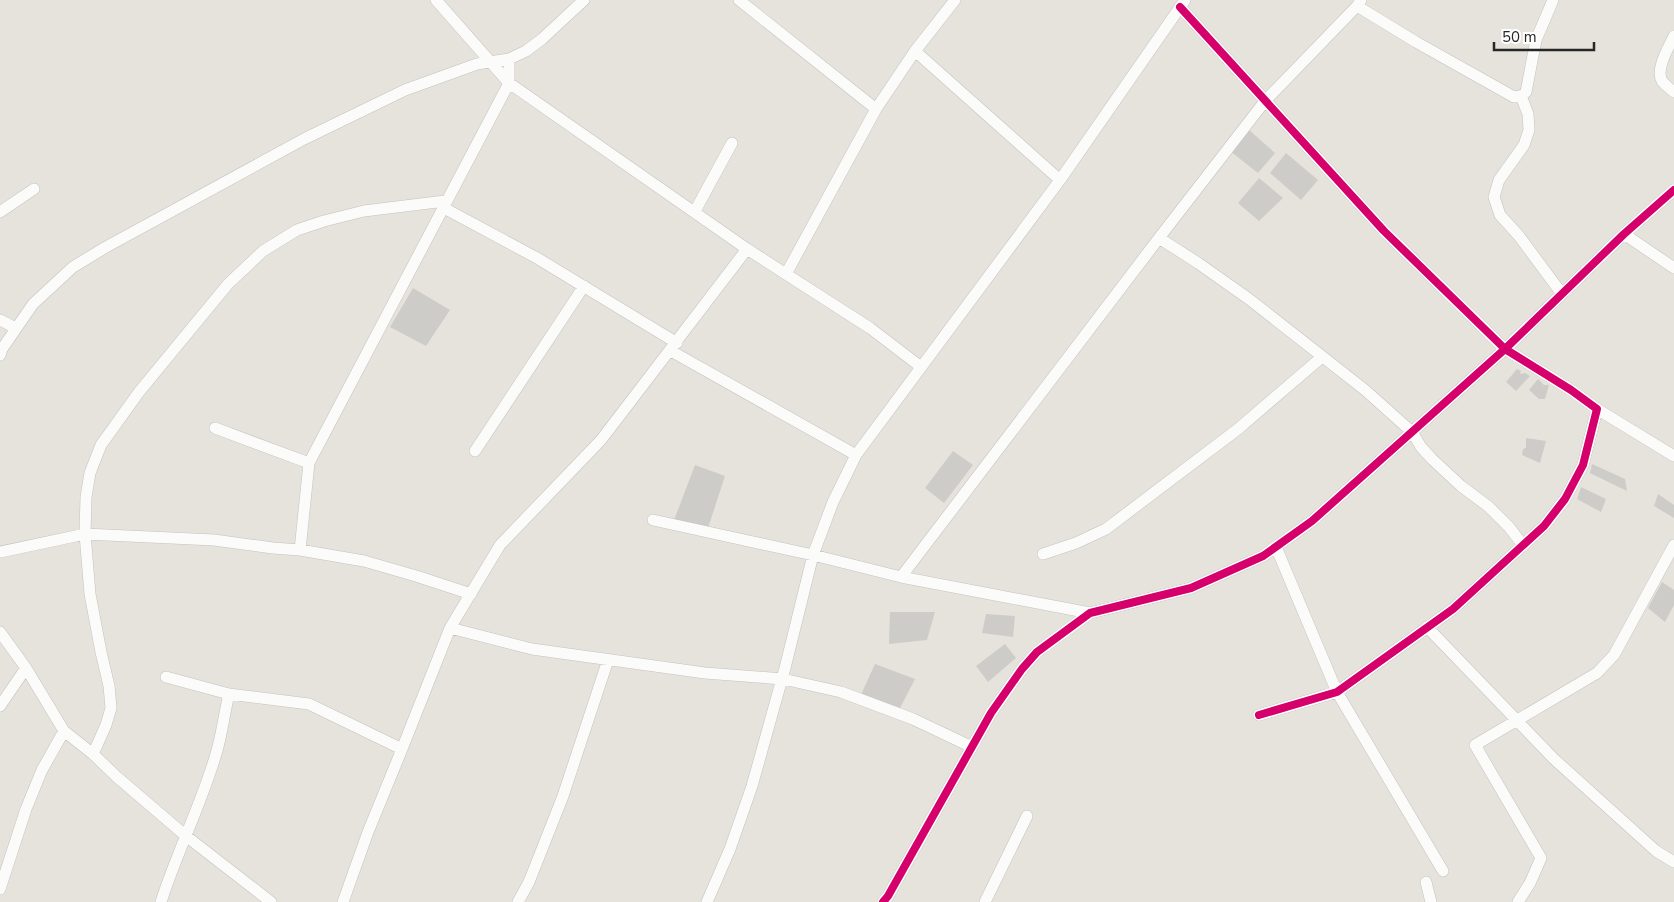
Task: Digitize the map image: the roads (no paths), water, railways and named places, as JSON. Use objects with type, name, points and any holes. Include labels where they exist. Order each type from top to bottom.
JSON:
[{"type":"street","points":[[436,0],[509,83],[747,249],[870,328],[921,366]]},
{"type":"street","points":[[0,355],[2,349],[33,304],[73,267],[304,139],[406,90],[477,64],[510,59],[526,51],[542,39],[584,0]]},
{"type":"street","points":[[739,0],[876,109]]},
{"type":"street","points":[[786,274],[876,109],[915,52],[955,0]]},
{"type":"street","points":[[901,577],[1265,101],[1360,3],[1416,42],[1514,97],[1521,96],[1526,92],[1536,40],[1550,1]]},
{"type":"street","points":[[707,902],[730,849],[752,786],[783,679],[813,555],[833,502],[856,455],[1060,180],[1182,4],[1265,101],[1384,230],[1505,348],[1597,409],[1674,456]]},
{"type":"street","points":[[1674,36],[1663,61],[1660,75],[1662,80],[1674,92]]},
{"type":"street","points":[[915,52],[1060,180]]},
{"type":"street","points":[[300,550],[309,463],[509,83],[510,59]]},
{"type":"street","points":[[1521,96],[1528,114],[1529,130],[1524,145],[1499,180],[1494,197],[1500,215],[1519,236],[1562,294]]},
{"type":"street","points":[[695,212],[732,143]]},
{"type":"street","points":[[0,212],[34,189]]},
{"type":"street","points":[[889,900],[991,713],[1022,669],[1037,652],[1090,613],[1192,588],[1263,556],[1312,521],[1505,348],[1624,234],[1674,190]]},
{"type":"street","points":[[93,754],[106,725],[111,708],[110,686],[100,652],[90,594],[85,534],[87,489],[90,473],[101,445],[139,392],[228,284],[263,250],[297,230],[364,211],[444,204],[584,286],[674,347],[856,455]]},
{"type":"street","points":[[1624,234],[1674,268]]},
{"type":"street","points":[[1159,238],[1249,299],[1364,390],[1412,432],[1421,447],[1432,459],[1461,486],[1489,507],[1510,527],[1524,545]]},
{"type":"street","points":[[344,902],[368,832],[450,628],[500,545],[602,440],[747,249]]},
{"type":"street","points":[[474,451],[584,286]]},
{"type":"street","points":[[0,320],[16,328]]},
{"type":"street","points":[[1042,554],[1076,543],[1106,529],[1238,429],[1322,356]]},
{"type":"street","points":[[1259,715],[1337,692],[1453,609],[1524,545],[1544,526],[1569,490],[1583,465],[1597,409]]},
{"type":"street","points":[[215,428],[309,463]]},
{"type":"street","points":[[653,520],[813,555],[901,577],[1090,613]]},
{"type":"street","points":[[0,552],[85,534],[214,540],[300,550],[364,561],[471,594]]},
{"type":"street","points":[[1518,902],[1530,884],[1540,858],[1475,745],[1597,673],[1614,655],[1674,545]]},
{"type":"street","points":[[1276,547],[1337,692],[1444,871]]},
{"type":"street","points":[[1427,627],[1554,758],[1656,851],[1674,862]]},
{"type":"street","points":[[450,628],[532,649],[705,673],[783,679],[841,692],[913,719],[972,747]]},
{"type":"street","points":[[0,632],[26,668],[64,731],[186,836],[271,902]]},
{"type":"street","points":[[518,902],[529,882],[563,796],[608,660]]},
{"type":"street","points":[[0,706],[26,668]]},
{"type":"street","points":[[166,677],[228,694],[309,704],[402,749]]},
{"type":"street","points":[[161,902],[168,877],[186,836],[216,753],[228,694]]},
{"type":"street","points":[[0,889],[26,809],[42,770],[64,731]]},
{"type":"street","points":[[985,902],[1027,816]]},
{"type":"street","points":[[1426,882],[1430,902]]}]
